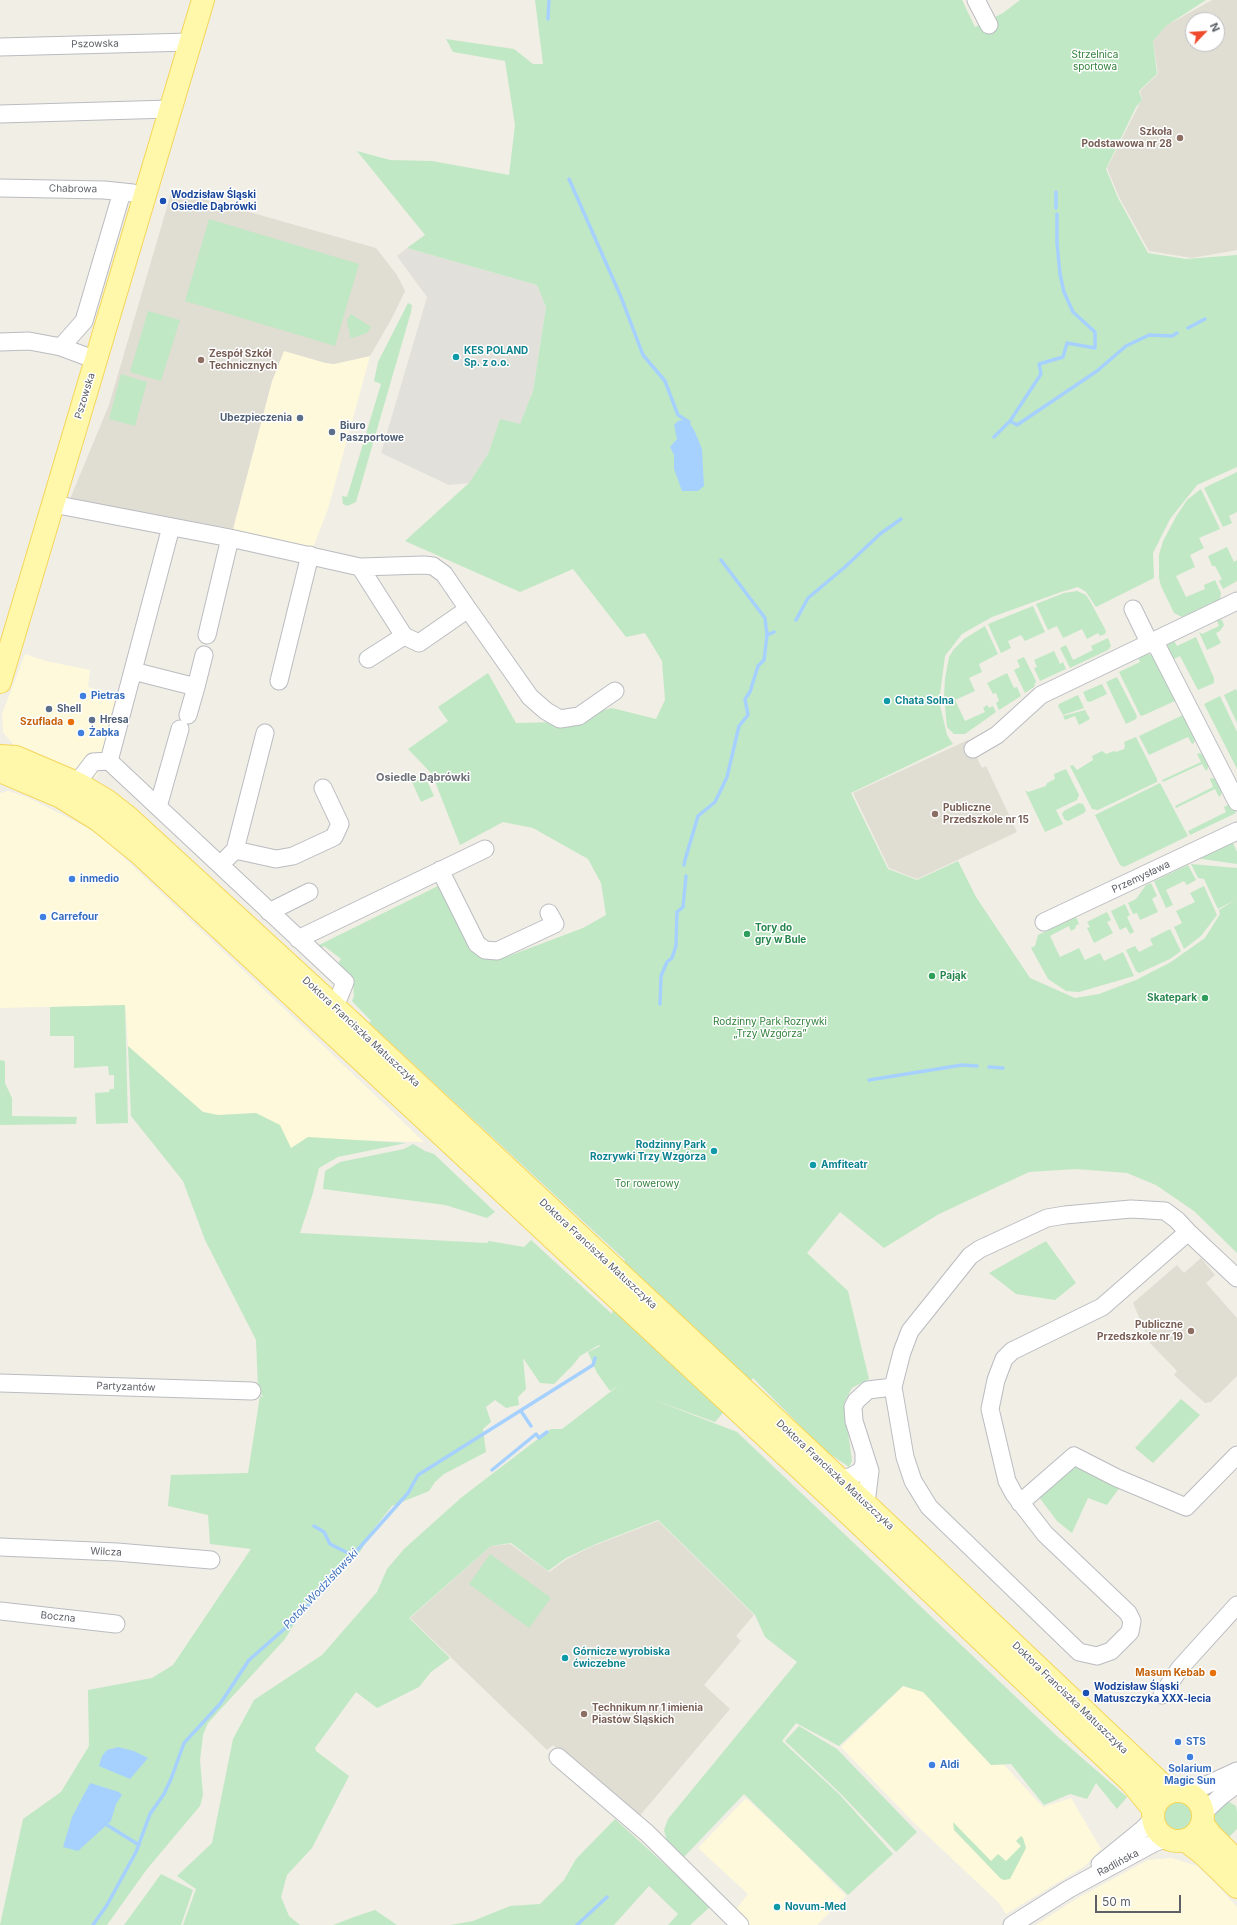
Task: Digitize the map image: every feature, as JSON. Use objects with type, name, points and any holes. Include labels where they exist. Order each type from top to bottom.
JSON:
[{"type":"main road","name":"Pszowska","points":[[0,682],[203,0]]},
{"type":"main road","points":[[0,742],[5,768]]},
{"type":"main road","name":"Doktora Franciszka Matuszczyka","points":[[5,768],[77,783],[106,800],[129,818],[329,1015],[857,1509],[1179,1793]]},
{"type":"main road","name":"Doktora Franciszka Matuszczyka","points":[[5,768],[61,797],[98,820],[329,1015]]},
{"type":"main road","name":"Doktora Franciszka Matuszczyka","points":[[736,1396],[838,1478],[857,1509],[1131,1782],[1153,1814]]},
{"type":"main road","points":[[1237,1861],[1211,1835],[1202,1818],[1198,1802],[1179,1793],[1159,1798],[1153,1814],[1156,1829],[1203,1854],[1237,1887]]},
{"type":"main road","points":[[1176,1839],[1192,1836],[1202,1818]]},
{"type":"street","points":[[976,0],[987,19]]},
{"type":"street","name":"Pszowska","points":[[0,47],[190,42]]},
{"type":"street","points":[[0,114],[170,109]]},
{"type":"street","name":"Chabrowa","points":[[0,188],[104,190],[145,193]]},
{"type":"street","points":[[61,347],[84,320],[122,192]]},
{"type":"street","points":[[0,342],[29,341],[61,347],[96,360]]},
{"type":"street","points":[[53,504],[230,538],[360,567],[433,566],[444,574],[530,697],[546,711],[560,719],[579,716],[615,691]]},
{"type":"street","points":[[109,761],[171,527]]},
{"type":"street","points":[[207,635],[230,538]]},
{"type":"street","points":[[279,681],[310,555]]},
{"type":"street","points":[[360,567],[404,636],[419,643],[468,609]]},
{"type":"street","points":[[973,749],[997,734],[1041,695],[1237,601]]},
{"type":"street","points":[[1133,610],[1237,802]]},
{"type":"street","points":[[368,659],[404,636]]},
{"type":"street","points":[[158,807],[196,687],[204,655]]},
{"type":"street","points":[[133,671],[196,687]]},
{"type":"street","points":[[220,866],[235,850],[265,733]]},
{"type":"street","points":[[77,783],[93,762],[109,761],[345,982],[329,1015]]},
{"type":"street","points":[[235,850],[276,859],[293,856],[334,837],[340,824],[323,788]]},
{"type":"street","name":"Przemysława","points":[[1044,922],[1237,831]]},
{"type":"street","points":[[298,939],[485,849]]},
{"type":"street","points":[[440,870],[477,944],[485,950],[496,951],[554,924],[549,913]]},
{"type":"street","points":[[269,912],[309,892]]},
{"type":"street","points":[[1183,1226],[1102,1307],[1012,1351],[1004,1359],[996,1380],[990,1409],[1007,1481],[1020,1503],[1045,1534],[1128,1613],[1132,1621],[1130,1632],[1111,1651],[1097,1656],[1079,1652],[929,1506],[913,1481],[907,1463],[893,1387],[902,1352],[910,1331],[970,1256],[980,1249],[1047,1218],[1065,1215],[1131,1209],[1165,1211],[1183,1226],[1237,1278]]},
{"type":"street","name":"Partyzantów","points":[[0,1383],[252,1390]]},
{"type":"street","points":[[857,1509],[869,1486],[870,1471],[854,1421],[853,1407],[856,1401],[868,1390],[893,1387]]},
{"type":"street","points":[[838,1478],[850,1477],[861,1470],[864,1464],[864,1452]]},
{"type":"street","points":[[1020,1503],[1074,1456],[1117,1478],[1186,1507],[1237,1455]]},
{"type":"street","name":"Wilcza","points":[[0,1547],[117,1552],[211,1560]]},
{"type":"street","points":[[1162,1695],[1180,1668],[1237,1605]]},
{"type":"street","name":"Boczna","points":[[0,1611],[116,1624]]},
{"type":"street","points":[[558,1757],[647,1833],[740,1925]]},
{"type":"street","points":[[1179,1793],[1237,1771]]},
{"type":"street","points":[[1202,1818],[1216,1800],[1237,1784]]},
{"type":"street","name":"Radlińska","points":[[1069,1889],[1143,1829],[1153,1814]]},
{"type":"street","name":"Radlińska","points":[[1012,1925],[1069,1889],[1154,1843],[1176,1839]]},
{"type":"shaded area","name":"Szkoła Podstawowa nr 28","points":[[1212,0],[1237,0],[1237,250],[1192,258],[1149,251],[1119,197],[1107,168],[1142,99],[1140,91],[1158,74],[1153,41],[1166,26],[1185,15],[1185,52],[1225,52],[1225,12],[1191,12]]},
{"type":"shaded area","name":"Zespół Szkół Technicznych","points":[[172,190],[376,248],[397,275],[405,291],[392,318],[370,356],[334,364],[284,351],[272,381],[233,529],[70,499],[109,405]]},
{"type":"shaded area","points":[[407,248],[537,285],[546,307],[533,391],[520,425],[500,420],[488,454],[469,483],[449,485],[381,453],[427,297],[397,256]]},
{"type":"shaded area","points":[[284,350],[325,363],[334,364],[370,356],[328,509],[310,555],[230,538],[272,381]]},
{"type":"shaded area","points":[[25,654],[46,661],[90,670],[88,687],[122,698],[109,748],[96,777],[17,747],[3,732],[2,714]]},
{"type":"shaded area","name":"Publiczne Przedszkole nr 15","points":[[968,740],[982,768],[986,766],[1017,832],[917,879],[889,868],[853,793]]},
{"type":"shaded area","points":[[8,791],[27,797],[88,828],[104,839],[424,1142],[308,1139],[292,1150],[256,1113],[218,1115],[203,1112],[128,1046],[125,1005],[0,1008],[0,793]]},
{"type":"shaded area","name":"Publiczne Przedszkole nr 19","points":[[1201,1258],[1215,1275],[1206,1283],[1237,1318],[1237,1376],[1211,1402],[1205,1403],[1174,1375],[1177,1371],[1150,1343],[1133,1303],[1177,1265],[1184,1273]]},
{"type":"shaded area","points":[[658,1521],[754,1615],[736,1636],[741,1641],[704,1685],[730,1709],[637,1819],[553,1745],[547,1750],[410,1618],[491,1546],[510,1544],[549,1572],[567,1559],[593,1546]]},
{"type":"shaded area","points":[[903,1686],[923,1692],[991,1765],[1004,1765],[1043,1807],[1071,1798],[1101,1849],[1085,1866],[1006,1914],[999,1903],[912,1821],[841,1747]]},
{"type":"shaded area","points":[[745,1799],[748,1800],[795,1844],[846,1896],[817,1925],[749,1925],[736,1909],[748,1894],[698,1848]]},
{"type":"shaded area","points":[[1172,1858],[1197,1866],[1215,1883],[1237,1907],[1237,1925],[1036,1925],[1076,1899],[1148,1860]]},
{"type":"green space","points":[[535,0],[962,0],[975,27],[1003,13],[1020,0],[1206,0],[1188,12],[1185,12],[1185,14],[1166,26],[1153,41],[1157,74],[1139,91],[1142,100],[1136,107],[1106,169],[1118,198],[1148,253],[1186,259],[1237,255],[1237,467],[1197,485],[1170,519],[1153,553],[1154,578],[1096,607],[1086,592],[1078,587],[992,617],[962,634],[945,656],[939,701],[947,735],[953,744],[851,793],[888,869],[917,880],[958,861],[976,897],[1030,978],[1075,998],[1099,994],[1136,980],[1171,962],[1205,938],[1220,914],[1219,910],[1235,900],[1218,909],[1204,879],[1198,878],[1191,864],[1237,868],[1237,1253],[1194,1211],[1156,1185],[1127,1173],[1076,1169],[1029,1172],[939,1214],[884,1248],[840,1212],[807,1253],[848,1291],[869,1379],[852,1388],[844,1403],[852,1461],[849,1467],[824,1450],[753,1378],[715,1422],[654,1400],[737,1432],[1058,1737],[1127,1797],[1117,1809],[1096,1783],[1087,1799],[1070,1794],[1044,1805],[1011,1764],[991,1765],[923,1692],[903,1686],[839,1746],[796,1723],[782,1741],[840,1795],[893,1854],[848,1895],[744,1794],[683,1858],[667,1841],[664,1830],[668,1819],[797,1662],[765,1637],[755,1615],[658,1520],[596,1544],[566,1558],[548,1571],[511,1543],[491,1546],[409,1618],[450,1658],[431,1672],[419,1687],[377,1708],[356,1692],[315,1748],[316,1751],[349,1776],[312,1848],[287,1875],[281,1897],[289,1916],[300,1925],[183,1925],[196,1889],[177,1876],[212,1843],[233,1739],[254,1700],[322,1655],[377,1592],[387,1569],[404,1549],[462,1497],[551,1429],[562,1429],[618,1386],[610,1391],[597,1373],[588,1352],[600,1346],[599,1345],[580,1356],[554,1384],[540,1383],[523,1358],[526,1389],[518,1397],[519,1405],[506,1408],[495,1400],[486,1407],[491,1422],[483,1429],[486,1452],[444,1474],[435,1482],[429,1491],[392,1506],[372,1531],[360,1552],[337,1577],[332,1576],[307,1603],[285,1639],[208,1723],[203,1735],[200,1760],[203,1795],[200,1806],[147,1869],[107,1925],[0,1925],[23,1819],[61,1792],[89,1746],[88,1690],[152,1678],[173,1665],[251,1549],[210,1544],[208,1515],[168,1506],[171,1475],[248,1473],[260,1396],[263,1397],[258,1389],[256,1340],[205,1240],[183,1181],[131,1116],[128,1046],[203,1112],[218,1115],[256,1113],[280,1125],[291,1148],[308,1137],[406,1143],[338,1157],[319,1168],[313,1193],[300,1233],[487,1243],[489,1241],[524,1247],[531,1240],[612,1314],[625,1260],[369,1023],[371,1021],[352,1001],[354,996],[353,983],[337,965],[341,959],[324,946],[319,951],[315,947],[438,886],[467,942],[486,956],[506,957],[583,928],[606,915],[601,883],[588,859],[533,828],[503,822],[460,845],[432,774],[408,749],[448,721],[438,707],[488,673],[516,723],[558,722],[612,708],[656,719],[665,700],[662,661],[645,633],[626,637],[573,569],[520,592],[405,541],[469,483],[488,454],[500,419],[520,424],[533,391],[546,307],[537,285],[407,248],[425,235],[357,151],[390,160],[432,161],[509,175],[515,125],[505,61],[453,52],[446,39],[514,49],[533,64],[543,64]]},
{"type":"green space","points":[[209,219],[359,264],[335,346],[185,301]]},
{"type":"green space","points":[[408,303],[412,305],[411,312],[356,502],[347,506],[343,504],[342,496],[347,497],[381,384],[374,381],[378,362]]},
{"type":"green space","points":[[148,311],[180,320],[161,381],[130,372]]},
{"type":"green space","points":[[351,314],[371,327],[367,333],[352,338],[350,337],[347,320]]},
{"type":"green space","points":[[121,374],[147,382],[135,426],[109,419]]},
{"type":"green space","points":[[1237,472],[1237,512],[1229,516],[1232,523],[1223,527],[1204,488]]},
{"type":"green space","points":[[1201,489],[1220,529],[1199,538],[1204,548],[1190,555],[1195,567],[1176,576],[1186,597],[1205,589],[1204,585],[1215,580],[1221,593],[1220,599],[1182,617],[1174,613],[1161,586],[1159,578],[1159,555],[1163,541],[1177,515],[1187,500]]},
{"type":"green space","points":[[1227,547],[1234,562],[1237,560],[1237,581],[1223,589],[1219,581],[1222,579],[1215,566],[1212,566],[1208,556]]},
{"type":"green space","points":[[1077,591],[1086,595],[1090,601],[1106,631],[1105,634],[1100,636],[1098,633],[1087,639],[1082,629],[1063,638],[1057,626],[1048,630],[1036,604],[1064,593]]},
{"type":"green space","points":[[1033,606],[1045,632],[1025,641],[1021,635],[1008,641],[1011,648],[1001,653],[988,624]]},
{"type":"green space","points":[[1216,618],[1222,620],[1224,625],[1220,631],[1216,633],[1221,643],[1207,650],[1199,632],[1202,634],[1219,626]]},
{"type":"green space","points":[[985,626],[998,654],[979,664],[982,672],[969,678],[975,691],[955,700],[965,721],[985,712],[983,708],[987,705],[989,708],[993,706],[996,712],[965,734],[954,734],[947,727],[944,697],[945,679],[949,657],[954,649],[964,639]]},
{"type":"green space","points":[[1196,637],[1214,678],[1214,683],[1198,690],[1180,656],[1170,661],[1166,649],[1173,639],[1177,646]]},
{"type":"green space","points":[[1108,638],[1111,646],[1108,650],[1070,668],[1060,648],[1066,645],[1073,660],[1093,650],[1091,646]]},
{"type":"green space","points":[[1054,651],[1060,664],[1063,662],[1066,669],[1040,681],[1034,668],[1037,667],[1034,660]]},
{"type":"green space","points":[[1147,653],[1155,657],[1177,700],[1142,716],[1140,715],[1119,672],[1140,662],[1137,655]]},
{"type":"green space","points":[[1024,657],[1036,681],[1034,687],[1025,693],[1014,670],[1020,667],[1017,660]]},
{"type":"green space","points":[[1007,673],[1014,688],[1017,687],[1021,696],[999,710],[996,703],[999,701],[996,693],[993,694],[987,683]]},
{"type":"green space","points":[[1117,677],[1137,716],[1136,719],[1126,724],[1106,682]]},
{"type":"green space","points":[[1102,684],[1107,694],[1090,702],[1087,701],[1083,692]]},
{"type":"green space","points":[[1236,689],[1237,692],[1237,723],[1224,695]]},
{"type":"green space","points":[[1078,695],[1084,708],[1063,715],[1058,706],[1059,704]]},
{"type":"green space","points":[[1220,696],[1237,732],[1237,769],[1204,704]]},
{"type":"green space","points":[[1085,710],[1090,719],[1079,725],[1075,716],[1065,720],[1063,716]]},
{"type":"green space","points":[[1185,714],[1196,736],[1194,743],[1192,744],[1188,737],[1149,755],[1139,736]]},
{"type":"green space","points":[[1136,737],[1157,779],[1157,782],[1098,810],[1092,809],[1070,766],[1073,765],[1077,770],[1093,760],[1092,756],[1102,751],[1106,754],[1124,749],[1124,742]]},
{"type":"green space","points":[[1199,753],[1206,756],[1210,763],[1206,771],[1202,764],[1163,782],[1162,780],[1201,762],[1197,754]]},
{"type":"green space","points":[[1066,769],[1079,795],[1077,800],[1056,810],[1063,824],[1045,832],[1025,790],[1028,792],[1046,786],[1047,783],[1055,779],[1054,774]]},
{"type":"green space","points":[[424,774],[434,796],[421,802],[411,780]]},
{"type":"green space","points":[[1212,778],[1220,781],[1223,788],[1219,797],[1215,789],[1176,808],[1175,806],[1213,787],[1210,779]]},
{"type":"green space","points":[[1160,783],[1188,836],[1124,867],[1120,865],[1095,815]]},
{"type":"green space","points":[[1079,803],[1083,804],[1086,810],[1084,813],[1068,821],[1065,820],[1062,814],[1064,811]]},
{"type":"green space","points":[[1230,804],[1236,813],[1190,835],[1188,831],[1226,812],[1224,807]]},
{"type":"green space","points":[[1232,841],[1237,852],[1237,864],[1195,858]]},
{"type":"green space","points":[[1188,865],[1196,880],[1187,885],[1184,881],[1166,890],[1173,905],[1166,908],[1154,881]]},
{"type":"green space","points":[[1151,883],[1157,896],[1152,899],[1158,912],[1140,920],[1137,913],[1133,914],[1128,903],[1136,899],[1146,885]]},
{"type":"green space","points":[[1204,886],[1217,915],[1201,936],[1184,949],[1174,927],[1182,923],[1176,911],[1195,902],[1190,893]]},
{"type":"green space","points":[[1125,904],[1130,915],[1127,917],[1134,932],[1130,934],[1126,927],[1120,930],[1111,911]]},
{"type":"green space","points":[[1107,912],[1111,920],[1107,922],[1113,933],[1094,943],[1087,928],[1090,927],[1087,922]]},
{"type":"green space","points":[[1076,917],[1079,924],[1075,926],[1076,928],[1071,931],[1069,926],[1050,936],[1060,957],[1079,948],[1085,960],[1100,953],[1104,961],[1123,952],[1134,976],[1079,992],[1066,991],[1048,979],[1031,948],[1035,946],[1038,935]]},
{"type":"green space","points":[[1170,929],[1181,951],[1170,959],[1139,973],[1136,971],[1126,950],[1135,946],[1139,952],[1153,945],[1150,939]]},
{"type":"green space","points":[[125,1005],[128,1123],[96,1124],[95,1093],[109,1092],[110,1089],[114,1089],[114,1075],[109,1075],[108,1066],[74,1068],[74,1036],[50,1036],[50,1007]]},
{"type":"green space","points":[[0,1060],[5,1061],[5,1083],[12,1098],[12,1116],[77,1117],[76,1124],[0,1125]]},
{"type":"green space","points":[[413,1144],[434,1154],[495,1212],[487,1218],[445,1205],[323,1189],[325,1171],[340,1162],[404,1149]]},
{"type":"green space","points":[[1046,1241],[1076,1283],[1055,1300],[1016,1294],[989,1273]]},
{"type":"green space","points":[[1181,1399],[1200,1415],[1153,1463],[1135,1448]]},
{"type":"green space","points":[[1071,1465],[1120,1487],[1107,1505],[1088,1498],[1072,1533],[1057,1521],[1039,1497]]},
{"type":"green space","points":[[490,1554],[551,1598],[529,1628],[469,1584]]},
{"type":"green space","points":[[799,1726],[837,1749],[917,1832],[896,1852],[842,1795],[785,1741]]},
{"type":"green space","points":[[1224,1799],[1236,1806],[1237,1812],[1237,1829],[1225,1841],[1213,1823],[1213,1815]]},
{"type":"green space","points":[[1177,1801],[1188,1805],[1192,1816],[1188,1827],[1177,1831],[1166,1827],[1162,1816],[1166,1805]]},
{"type":"green space","points":[[615,1819],[710,1907],[690,1925],[668,1925],[678,1914],[649,1886],[614,1925],[450,1925],[473,1921],[510,1906],[540,1904],[564,1880],[576,1859]]},
{"type":"green space","points":[[953,1822],[991,1861],[998,1854],[1006,1861],[1021,1846],[1016,1841],[1021,1836],[1023,1838],[1026,1848],[1010,1879],[1001,1879],[954,1830]]},
{"type":"green space","points":[[161,1874],[193,1890],[181,1925],[124,1925]]},
{"type":"green space","points":[[375,1910],[397,1925],[333,1925],[354,1917]]},
{"type":"water","points":[[683,420],[689,422],[702,449],[704,486],[698,491],[682,491],[674,469],[674,455],[670,447],[677,439],[674,425],[678,421]]},
{"type":"water","points":[[118,1747],[134,1751],[148,1758],[130,1779],[99,1766],[102,1756],[107,1750]]},
{"type":"water","points":[[90,1783],[119,1792],[122,1795],[116,1804],[111,1821],[78,1851],[63,1847],[72,1817]]},
{"type":"waterway","points":[[548,19],[549,0]]},
{"type":"waterway","points":[[569,179],[621,297],[643,355],[665,381],[678,415],[689,422]]},
{"type":"waterway","points":[[1056,192],[1056,208]]},
{"type":"waterway","name":"Potok Wodzisławski","points":[[994,437],[1010,421],[1041,374],[1039,364],[1063,357],[1067,343],[1095,348],[1095,332],[1073,312],[1064,292],[1060,274],[1057,243],[1057,214]]},
{"type":"waterway","points":[[1188,328],[1205,319]]},
{"type":"waterway","points":[[1010,421],[1017,425],[1097,371],[1126,346],[1149,335],[1172,336],[1177,333]]},
{"type":"waterway","name":"Potok Wodzisławski","points":[[796,620],[808,598],[845,567],[880,534],[901,519]]},
{"type":"waterway","name":"Potok Wodzisławski","points":[[684,865],[698,816],[715,802],[727,777],[739,726],[748,715],[745,699],[750,692],[758,666],[764,660],[767,635],[765,618],[721,560]]},
{"type":"waterway","name":"Potok Wodzisławski","points":[[767,635],[774,632]]},
{"type":"waterway","name":"Potok Wodzisławski","points":[[660,1004],[661,976],[667,962],[672,958],[676,946],[677,912],[683,907],[686,876]]},
{"type":"waterway","points":[[869,1080],[962,1065],[977,1066]]},
{"type":"waterway","points":[[989,1067],[1003,1068]]},
{"type":"waterway","name":"Potok Wodzisławski","points":[[93,1925],[107,1905],[136,1852],[150,1814],[164,1794],[171,1779],[184,1743],[220,1704],[249,1660],[297,1618],[408,1493],[418,1475],[593,1365],[595,1358]]},
{"type":"waterway","points":[[521,1411],[531,1426]]},
{"type":"waterway","points":[[492,1470],[536,1434],[539,1438],[547,1432]]},
{"type":"waterway","points":[[314,1526],[324,1532],[330,1544],[352,1555]]},
{"type":"waterway","points":[[107,1825],[139,1845]]},
{"type":"waterway","points":[[577,1925],[607,1897]]},
{"type":"place","name":"Szkoła Podstawowa nr 28","points":[[1180,138]]},
{"type":"place","name":"Wodzisław Śląski Osiedle Dąbrówki","points":[[163,201]]},
{"type":"place","name":"KES POLAND Sp. z o.o.","points":[[456,357]]},
{"type":"place","name":"Zespół Szkół Technicznych","points":[[201,360]]},
{"type":"place","name":"Ubezpieczenia","points":[[300,418]]},
{"type":"place","name":"Biuro Paszportowe","points":[[332,432]]},
{"type":"place","name":"Pietras","points":[[83,696]]},
{"type":"place","name":"Chata Solna","points":[[887,701]]},
{"type":"place","name":"Shell","points":[[49,709]]},
{"type":"place","name":"Hresa","points":[[92,720]]},
{"type":"place","name":"Szuflada","points":[[71,722]]},
{"type":"place","name":"Żabka","points":[[81,733]]},
{"type":"place","name":"Publiczne Przedszkole nr 15","points":[[935,814]]},
{"type":"place","name":"inmedio","points":[[72,879]]},
{"type":"place","name":"Carrefour","points":[[43,917]]},
{"type":"place","name":"Tory do gry w Bule","points":[[747,934]]},
{"type":"place","name":"Pająk","points":[[932,976]]},
{"type":"place","name":"Skatepark","points":[[1205,998]]},
{"type":"place","name":"Rodzinny Park Rozrywki Trzy Wzgórza","points":[[714,1151]]},
{"type":"place","name":"Amfiteatr","points":[[813,1165]]},
{"type":"place","name":"Publiczne Przedszkole nr 19","points":[[1191,1331]]},
{"type":"place","name":"Górnicze wyrobiska ćwiczebne","points":[[565,1658]]},
{"type":"place","name":"Masum Kebab","points":[[1213,1673]]},
{"type":"place","name":"Wodzisław Śląski Matuszczyka XXX-lecia","points":[[1086,1693]]},
{"type":"place","name":"Technikum nr 1 imienia Piastów Śląskich","points":[[584,1714]]},
{"type":"place","name":"STS","points":[[1178,1742]]},
{"type":"place","name":"Solarium Magic Sun","points":[[1190,1757]]},
{"type":"place","name":"Aldi","points":[[932,1765]]},
{"type":"place","name":"Novum-Med","points":[[777,1907]]},
{"type":"district","name":"Osiedle Dąbrówki","points":[[423,778]]},
{"type":"park label","name":"Strzelnica sportowa","points":[[1095,60]]},
{"type":"park label","name":"Rodzinny Park Rozrywki „Trzy Wzgórza”","points":[[770,1028]]},
{"type":"park label","name":"Tor rowerowy","points":[[647,1184]]}]
